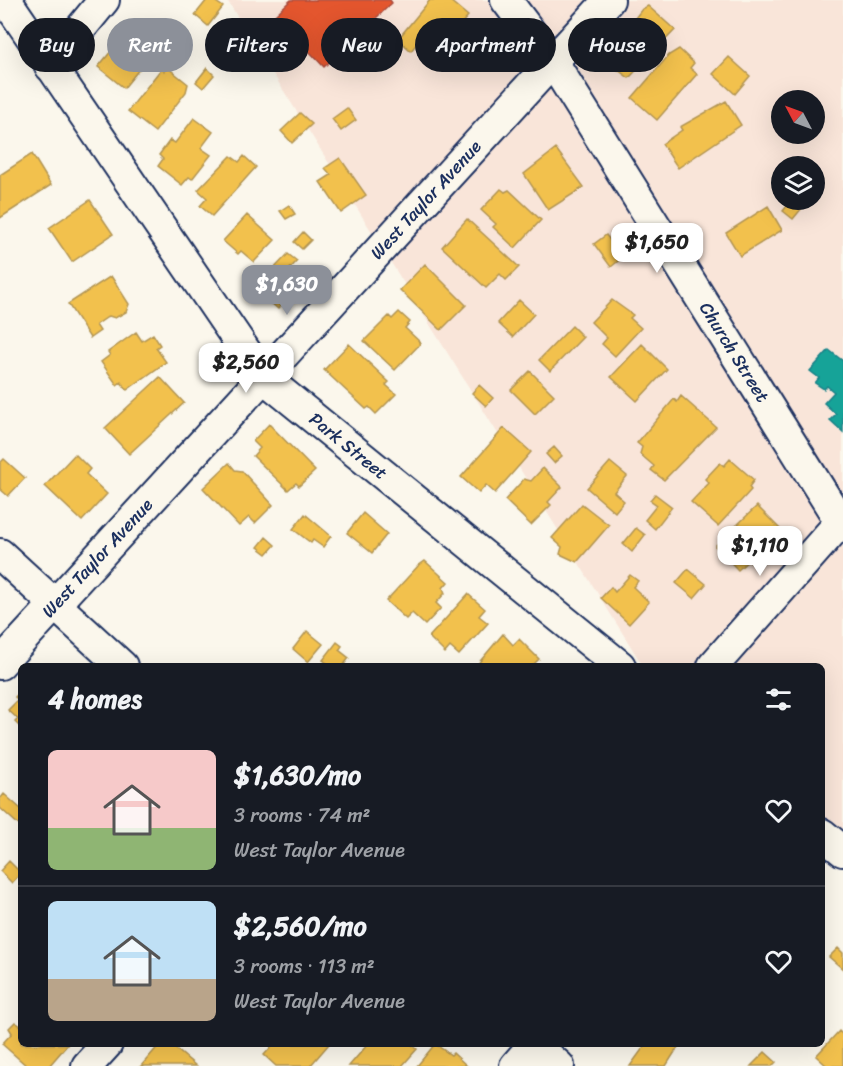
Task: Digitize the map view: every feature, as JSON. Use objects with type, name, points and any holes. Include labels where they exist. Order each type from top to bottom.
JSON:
[{"type":"street","name":"Park Street","points":[[6,0],[18,18]]},
{"type":"street","points":[[89,18],[104,0]]},
{"type":"street","name":"Church Street","points":[[506,0],[519,18]]},
{"type":"street","name":"West Taylor Avenue","points":[[556,58],[609,0]]},
{"type":"street","name":"Church Street","points":[[556,68],[842,522]]},
{"type":"street","name":"Park Street","points":[[54,72],[263,377],[616,663]]},
{"type":"street","name":"West Taylor Avenue","points":[[0,664],[543,72]]},
{"type":"street","points":[[716,663],[842,522]]},
{"type":"street","points":[[0,554],[119,663]]},
{"type":"street","points":[[825,837],[843,852]]},
{"type":"street","points":[[87,1066],[103,1047]]},
{"type":"street","points":[[515,1066],[531,1047]]},
{"type":"street","points":[[537,1047],[559,1066]]},
{"type":"shaded area","points":[[227,0],[843,0],[843,851],[825,836],[825,663],[641,663],[272,72],[309,72],[309,18],[238,18]]},
{"type":"building: Homes","points":[[207,0],[213,0],[223,7],[214,18],[205,18],[205,23],[195,15]]},
{"type":"building: Homes","points":[[430,0],[449,0],[468,16],[466,18],[415,18]]},
{"type":"building: Homes","points":[[648,6],[662,18],[635,18],[642,9]]},
{"type":"building: Homes","points":[[415,18],[415,46],[411,51],[403,44],[403,33]]},
{"type":"building: Homes","points":[[667,23],[675,30],[667,38]]},
{"type":"building: Homes","points":[[679,49],[694,63],[690,68],[697,74],[657,120],[632,98],[654,72],[667,72],[669,55]]},
{"type":"building: Homes","points":[[107,56],[107,72],[137,72],[124,88],[98,67]]},
{"type":"building: Homes","points":[[729,57],[750,76],[735,94],[713,74]]},
{"type":"building: Homes","points":[[205,71],[214,75],[203,88],[196,82]]},
{"type":"building: Homes","points":[[159,72],[173,72],[188,84],[186,92],[155,132],[128,111]]},
{"type":"building: Homes","points":[[621,72],[635,72],[629,78]]},
{"type":"building: Homes","points":[[726,101],[741,125],[678,168],[662,144],[682,130],[680,127]]},
{"type":"building: Homes","points":[[347,108],[356,120],[341,131],[332,119]]},
{"type":"building: Homes","points":[[300,113],[312,124],[292,143],[281,131]]},
{"type":"building: Homes","points":[[194,118],[213,132],[201,148],[211,155],[192,179],[189,177],[182,185],[158,166],[163,159],[159,155],[170,140],[175,143]]},
{"type":"building: Homes","points":[[556,149],[584,187],[548,210],[524,174]]},
{"type":"building: Homes","points":[[32,154],[51,185],[0,218],[0,175]]},
{"type":"building: Homes","points":[[231,156],[239,162],[244,156],[256,167],[212,216],[200,206],[207,198],[198,190]]},
{"type":"building: Homes","points":[[340,158],[366,195],[341,213],[320,182],[331,175],[325,168]]},
{"type":"building: Homes","points":[[501,189],[505,192],[509,190],[541,220],[515,248],[493,227],[496,224],[481,210]]},
{"type":"building: Homes","points":[[90,200],[113,234],[72,262],[49,228]]},
{"type":"building: Homes","points":[[289,205],[295,214],[286,219],[280,211]]},
{"type":"building: Homes","points":[[768,206],[782,230],[740,256],[726,233]]},
{"type":"building: Homes","points":[[784,210],[800,210],[793,219]]},
{"type":"building: Homes","points":[[247,215],[275,240],[254,262],[241,251],[238,254],[223,241]]},
{"type":"building: Homes","points":[[467,219],[519,267],[506,280],[500,274],[486,288],[442,247]]},
{"type":"building: Homes","points":[[303,232],[311,240],[302,249],[294,242]]},
{"type":"building: Homes","points":[[606,235],[623,257],[611,267],[594,244]]},
{"type":"building: Homes","points":[[288,254],[297,261],[287,272],[301,285],[278,309],[252,286],[262,276],[266,277]]},
{"type":"building: Homes","points":[[425,264],[466,305],[441,330],[400,290]]},
{"type":"building: Homes","points":[[111,276],[129,304],[126,312],[115,318],[109,316],[96,325],[100,331],[90,338],[68,304]]},
{"type":"building: Homes","points":[[519,300],[534,314],[513,337],[498,323]]},
{"type":"building: Homes","points":[[612,300],[633,315],[630,318],[641,328],[615,356],[602,344],[607,338],[591,322]]},
{"type":"building: Homes","points":[[399,312],[410,322],[405,328],[421,343],[395,370],[364,341],[389,316],[392,319]]},
{"type":"building: Homes","points":[[572,326],[583,337],[550,371],[539,360]]},
{"type":"building: Homes","points":[[136,332],[142,341],[153,334],[160,345],[156,348],[166,362],[127,390],[121,382],[117,385],[101,362],[110,355],[108,352]]},
{"type":"building: Homes","points":[[349,344],[389,382],[386,385],[396,394],[376,414],[369,407],[366,409],[324,370]]},
{"type":"building: Homes","points":[[642,344],[667,369],[637,401],[611,377]]},
{"type":"building: Homes","points":[[530,371],[554,395],[535,414],[511,390]]},
{"type":"building: Homes","points":[[160,377],[184,403],[129,454],[105,428]]},
{"type":"building: Homes","points":[[479,385],[493,398],[486,406],[472,393]]},
{"type":"building: Homes","points":[[681,396],[716,427],[664,480],[651,470],[654,466],[640,454],[642,447],[637,443],[674,399],[677,402]]},
{"type":"building: Homes","points":[[269,424],[315,471],[299,486],[296,483],[288,490],[253,456],[260,448],[253,441]]},
{"type":"building: Homes","points":[[504,428],[531,452],[495,493],[486,485],[479,493],[461,477]]},
{"type":"building: Homes","points":[[554,447],[562,456],[554,463],[546,454]]},
{"type":"building: Homes","points":[[75,454],[90,469],[86,474],[107,494],[82,521],[45,486]]},
{"type":"building: Homes","points":[[4,459],[25,478],[8,496],[0,489],[0,463]]},
{"type":"building: Homes","points":[[730,459],[754,480],[749,487],[751,490],[718,526],[691,502],[709,483],[705,479],[720,463],[724,466]]},
{"type":"building: Homes","points":[[610,462],[627,476],[614,492],[624,501],[615,512],[587,488]]},
{"type":"building: Homes","points":[[229,463],[235,470],[242,471],[273,505],[255,523],[249,517],[239,526],[203,488]]},
{"type":"building: Homes","points":[[543,468],[562,487],[548,502],[551,505],[531,525],[505,500],[524,479],[531,481]]},
{"type":"building: Homes","points":[[655,494],[672,507],[655,529],[645,520],[657,505],[650,500]]},
{"type":"building: Homes","points":[[582,504],[609,525],[577,562],[560,554],[562,547],[552,538]]},
{"type":"building: Homes","points":[[757,506],[784,533],[752,563],[749,560],[738,570],[715,546]]},
{"type":"building: Homes","points":[[363,513],[387,534],[372,553],[347,533]]},
{"type":"building: Homes","points":[[305,514],[331,536],[323,547],[313,540],[311,543],[293,529]]},
{"type":"building: Homes","points":[[636,528],[645,535],[632,552],[623,544]]},
{"type":"building: Homes","points":[[266,537],[275,545],[267,554],[258,547]]},
{"type":"building: Homes","points":[[425,561],[448,582],[443,588],[445,593],[436,603],[441,608],[425,625],[412,613],[406,619],[386,601]]},
{"type":"building: Homes","points":[[688,569],[706,584],[694,598],[676,583]]},
{"type":"building: Homes","points":[[630,575],[638,581],[633,587],[649,602],[629,624],[601,598],[611,587],[615,592]]},
{"type":"building: Homes","points":[[468,594],[485,609],[479,616],[488,623],[459,655],[450,647],[445,653],[429,637]]},
{"type":"building: Homes","points":[[307,631],[323,644],[308,662],[293,649]]},
{"type":"building: Homes","points":[[503,634],[513,645],[519,639],[539,659],[535,663],[479,663]]},
{"type":"building: Homes","points":[[337,642],[342,646],[339,650],[349,658],[345,663],[327,663],[323,660]]},
{"type":"building: Homes","points":[[18,700],[18,719],[8,710]]},
{"type":"building: Homes","points":[[4,794],[18,806],[18,824],[0,808],[0,799]]},
{"type":"building: Homes","points":[[9,861],[18,870],[18,876],[12,883],[0,871]]},
{"type":"building: Homes","points":[[838,948],[843,953],[843,969],[829,957]]},
{"type":"building: Homes","points":[[15,1022],[18,1024],[18,1047],[65,1047],[49,1066],[27,1066],[2,1044],[12,1033],[9,1028]]},
{"type":"building: Homes","points":[[839,1031],[843,1035],[843,1066],[827,1066],[816,1056]]},
{"type":"building: Homes","points":[[157,1047],[174,1047],[196,1066],[141,1066]]},
{"type":"building: Homes","points":[[271,1047],[326,1047],[310,1066],[276,1066],[264,1055]]},
{"type":"building: Homes","points":[[365,1047],[415,1047],[417,1049],[402,1066],[349,1066]]},
{"type":"building: Homes","points":[[433,1047],[439,1047],[451,1055],[453,1053],[467,1066],[417,1066]]},
{"type":"building: Homes","points":[[644,1047],[678,1047],[666,1066],[630,1066]]},
{"type":"building: Homes","points":[[765,1052],[776,1062],[772,1066],[751,1066]]},
{"type":"building: Shops","points":[[291,0],[390,0],[392,3],[376,18],[321,18],[321,64],[309,51],[309,18],[278,18],[275,15]]},
{"type":"building: Public","points":[[829,350],[843,361],[843,432],[830,420],[836,414],[824,403],[834,392],[827,386],[824,389],[815,383],[819,378],[810,371]]}]
